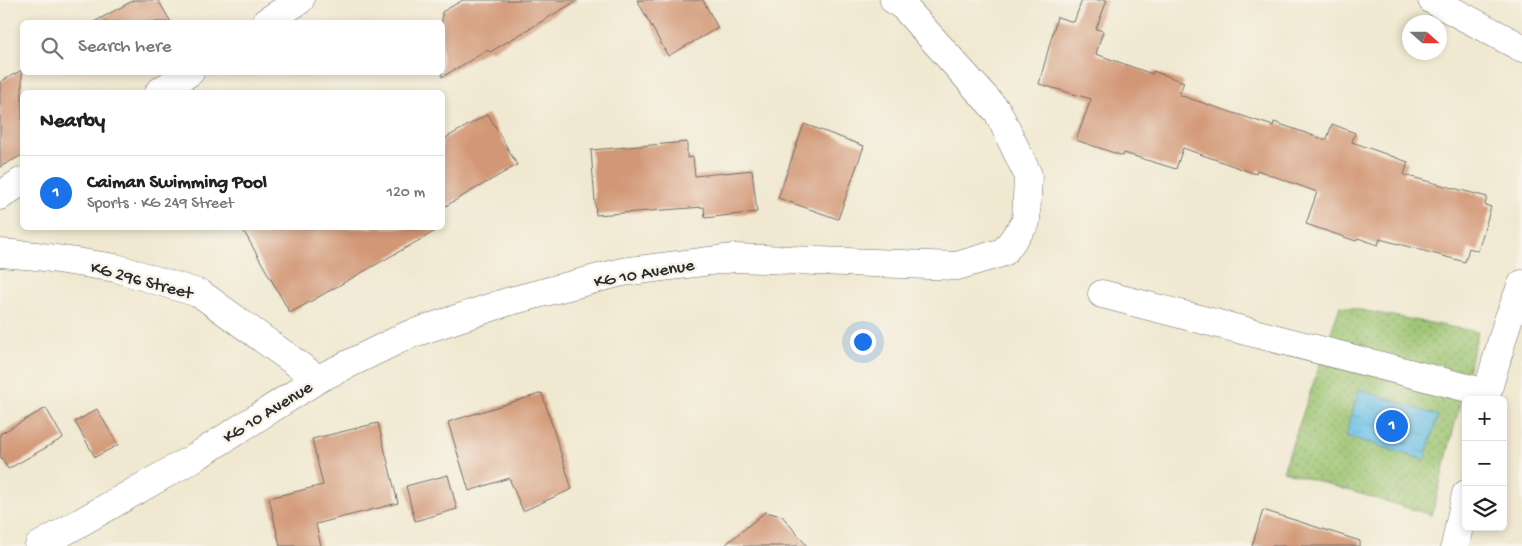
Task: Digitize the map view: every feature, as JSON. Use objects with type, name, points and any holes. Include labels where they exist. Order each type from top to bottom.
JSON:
[{"type":"street","points":[[269,20],[300,0]]},
{"type":"street","name":"KG 10 Avenue","points":[[39,546],[197,456],[318,379],[408,335],[506,302],[622,272],[734,258],[957,266],[1004,252],[1026,222],[1028,175],[998,112],[904,7],[894,0]]},
{"type":"street","points":[[1432,0],[1522,48]]},
{"type":"street","points":[[162,90],[185,75]]},
{"type":"street","points":[[0,196],[20,182]]},
{"type":"street","name":"KG 296 Street","points":[[0,253],[38,256],[116,268],[201,294],[318,379]]},
{"type":"street","points":[[1102,294],[1486,396],[1507,323],[1522,284]]},
{"type":"street","points":[[1455,546],[1462,513]]},
{"type":"green space","points":[[1340,306],[1478,332],[1432,515],[1283,471]]},
{"type":"water","points":[[1359,389],[1438,416],[1424,460],[1346,436]]},
{"type":"building","points":[[134,0],[158,0],[170,20],[98,20]]},
{"type":"building","points":[[463,0],[578,0],[490,52],[488,50],[442,77],[442,75],[445,75],[445,20],[442,20],[442,12]]},
{"type":"building","points":[[637,0],[703,0],[718,28],[668,56]]},
{"type":"building","points":[[1082,0],[1107,0],[1096,29],[1103,31],[1096,54],[1152,74],[1153,71],[1184,82],[1179,95],[1273,126],[1274,122],[1323,139],[1327,139],[1332,124],[1355,133],[1352,142],[1408,162],[1404,175],[1487,197],[1485,205],[1491,207],[1478,251],[1469,248],[1465,262],[1380,239],[1378,245],[1358,238],[1356,241],[1306,224],[1317,192],[1257,170],[1256,174],[1183,148],[1176,169],[1124,153],[1123,156],[1076,140],[1091,99],[1039,84],[1057,17],[1074,22]]},
{"type":"building","points":[[20,71],[20,75],[22,75],[22,90],[20,90],[20,156],[0,167],[0,82]]},
{"type":"building","points":[[488,114],[517,165],[445,206],[445,138]]},
{"type":"building","points":[[804,124],[864,146],[838,219],[778,198]]},
{"type":"building","points":[[687,142],[687,158],[693,157],[695,176],[752,170],[757,212],[705,218],[704,207],[596,215],[591,150]]},
{"type":"building","points":[[243,230],[437,230],[290,313]]},
{"type":"building","points":[[542,393],[572,489],[523,511],[509,478],[469,491],[448,422]]},
{"type":"building","points":[[46,408],[63,438],[8,469],[0,456],[0,434]]},
{"type":"building","points":[[97,409],[118,445],[95,457],[75,422]]},
{"type":"building","points":[[378,423],[398,503],[316,524],[321,546],[280,546],[269,498],[323,485],[312,439]]},
{"type":"building","points":[[448,475],[457,509],[415,521],[406,486]]},
{"type":"building","points":[[1263,510],[1360,541],[1360,546],[1252,546]]},
{"type":"building","points":[[765,512],[782,516],[807,546],[724,546]]},
{"type":"place","name":"Caiman Swimming Pool","points":[[1392,426]]}]
